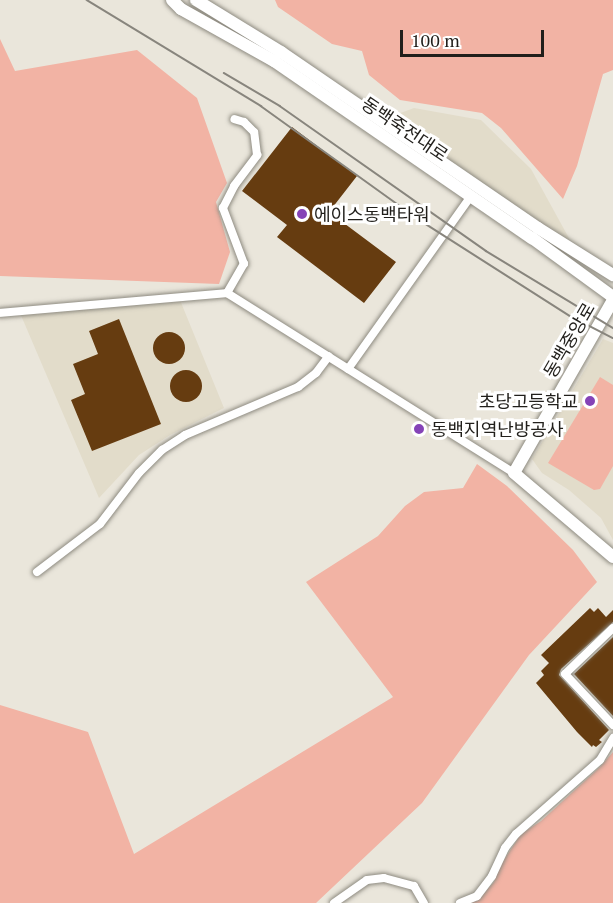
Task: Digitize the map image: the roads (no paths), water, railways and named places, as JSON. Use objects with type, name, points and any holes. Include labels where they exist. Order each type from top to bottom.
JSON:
[{"type":"main road","name":"동백죽전대로","points":[[172,0],[181,9],[274,61],[471,196],[613,299]]},
{"type":"main road","name":"동백죽전대로","points":[[196,0],[280,52],[528,221],[613,275]]},
{"type":"main road","name":"동백중앙로","points":[[514,473],[613,299]]},
{"type":"main road","points":[[514,473],[613,557]]},
{"type":"street","points":[[227,293],[244,264],[223,208],[234,186],[256,155],[254,132],[244,122],[234,119]]},
{"type":"street","points":[[348,369],[471,196]]},
{"type":"street","points":[[0,313],[227,293],[514,473]]},
{"type":"street","points":[[37,572],[100,524],[139,473],[162,450],[185,435],[298,387],[316,373],[329,356]]},
{"type":"street","points":[[613,628],[565,674],[613,725]]},
{"type":"street","points":[[460,903],[481,891],[492,876],[505,848],[516,834],[600,760],[613,738]]},
{"type":"street","points":[[334,903],[368,880],[384,878],[414,886],[424,903]]},
{"type":"tram line","points":[[87,0],[261,106],[421,221],[570,316],[613,338]]},
{"type":"tram line","points":[[224,73],[280,106],[486,251],[613,328]]},
{"type":"place","name":"에이스동백타워","points":[[302,214]]},
{"type":"place","name":"초당고등학교","points":[[590,401]]},
{"type":"place","name":"동백지역난방공사","points":[[419,429]]}]
